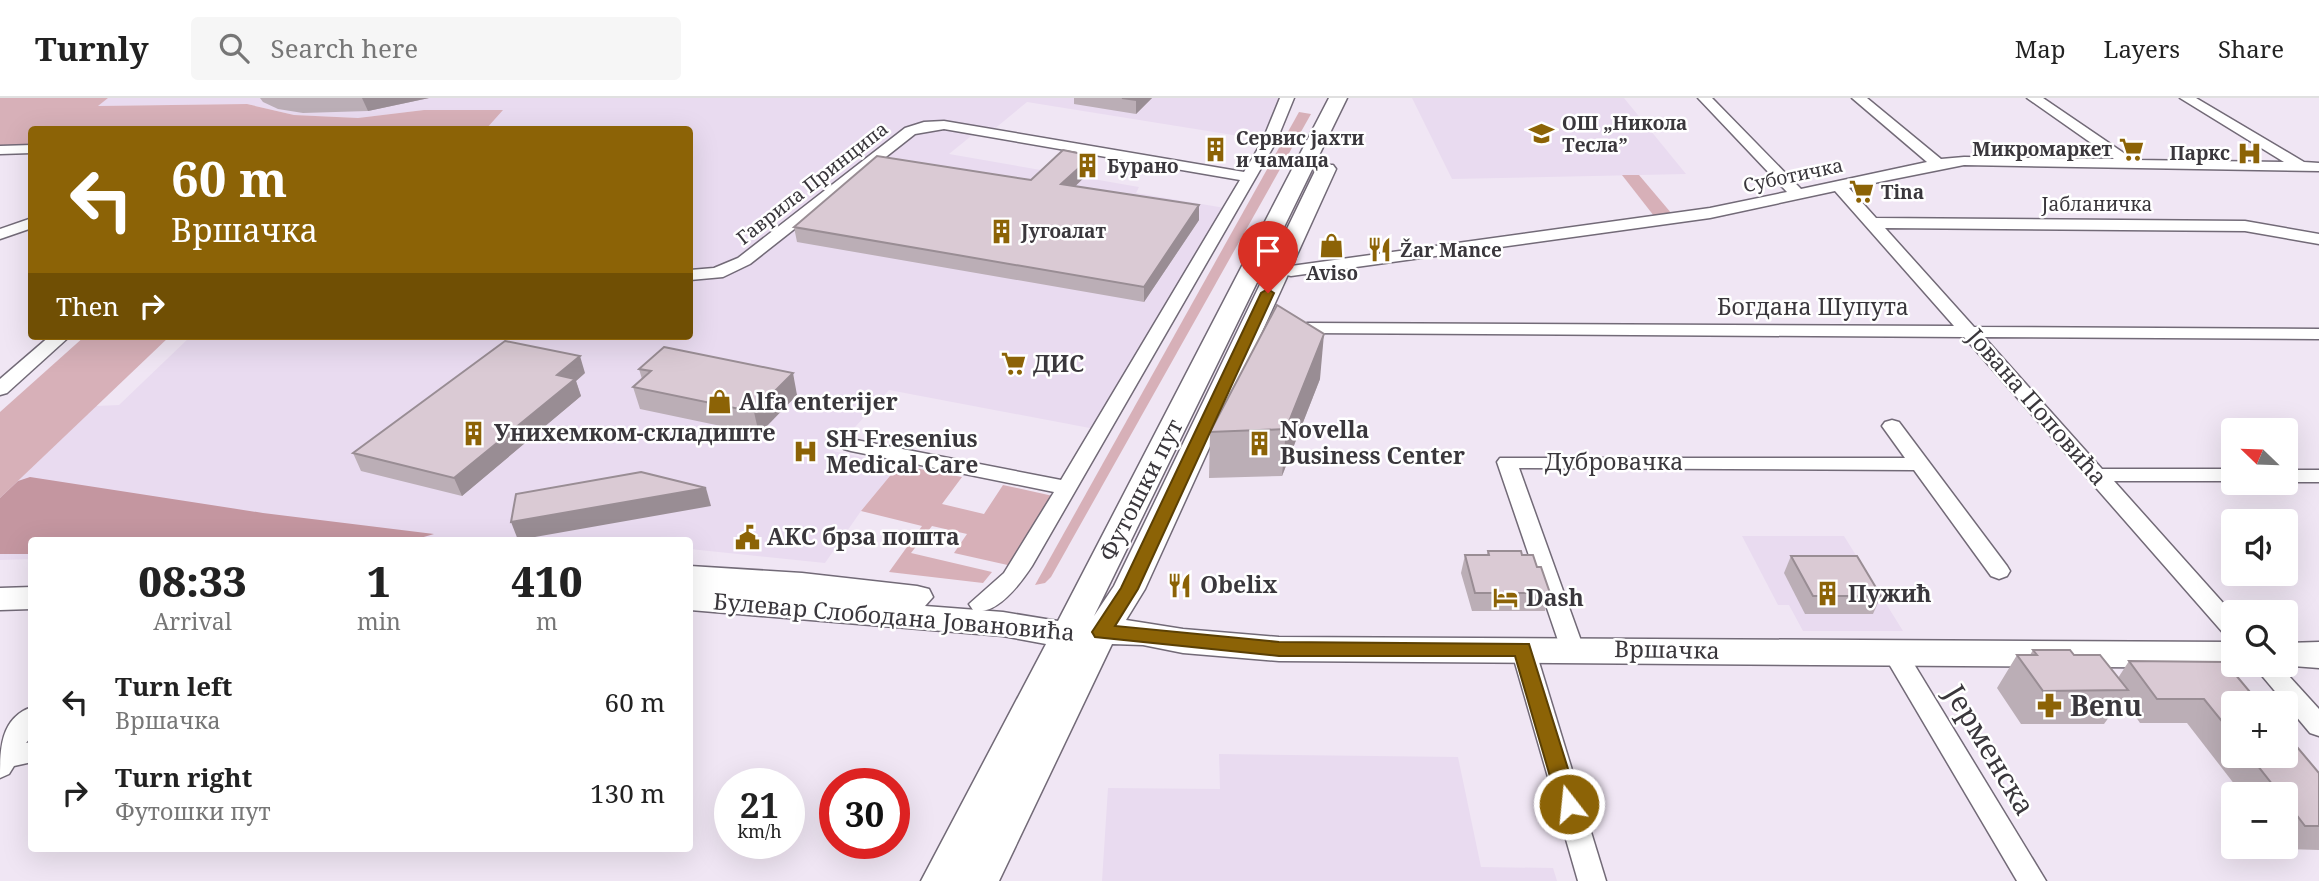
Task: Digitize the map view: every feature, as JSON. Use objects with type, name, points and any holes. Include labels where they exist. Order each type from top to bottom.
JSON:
[{"type":"main road","name":"Футошки пут","points":[[1269,265],[1338,98]]},
{"type":"main road","name":"Футошки пут","points":[[941,881],[1081,628],[1269,265],[1348,122],[1356,98]]},
{"type":"main road","name":"Булевар Слободана Јовановића","points":[[693,577],[802,584],[981,604],[1081,628]]},
{"type":"main road","points":[[0,599],[28,598]]},
{"type":"main road","name":"Булевар Слободана Јовановића","points":[[693,599],[1081,628]]},
{"type":"main road","name":"Футошки пут","points":[[979,881],[1081,628]]},
{"type":"main road","name":"Вршачка","points":[[1081,628],[1143,633],[1183,641],[1279,649],[2221,655]]},
{"type":"main road","points":[[2298,655],[2319,655]]},
{"type":"street","points":[[981,604],[1012,579],[1249,177],[1269,142],[1287,98]]},
{"type":"street","points":[[1705,98],[1798,195]]},
{"type":"street","points":[[1859,98],[1938,164]]},
{"type":"street","points":[[2034,98],[2128,162]]},
{"type":"street","points":[[2187,98],[2300,166]]},
{"type":"street","name":"Гаврила Принципа","points":[[693,275],[717,273],[744,261],[910,131],[924,126],[944,125],[1249,177]]},
{"type":"street","points":[[0,150],[28,149]]},
{"type":"street","name":"Суботичка","points":[[1269,265],[1608,229],[1710,214],[1938,164],[1964,161],[2319,167]]},
{"type":"street","name":"Јована Поповића","points":[[1839,187],[2221,616]]},
{"type":"street","name":"Јабланичка","points":[[1873,223],[2245,226],[2319,239]]},
{"type":"street","points":[[0,234],[28,224]]},
{"type":"street","name":"Богдана Шупута","points":[[1307,328],[2319,334]]},
{"type":"street","points":[[0,389],[56,340]]},
{"type":"street","points":[[1892,426],[1999,571]]},
{"type":"street","points":[[851,445],[1066,488]]},
{"type":"street","name":"Дубровачка","points":[[1572,649],[1507,461],[1920,464]]},
{"type":"street","points":[[2096,475],[2221,475]]},
{"type":"street","points":[[2298,476],[2319,476]]},
{"type":"street","points":[[1523,649],[1592,881]]},
{"type":"street","name":"Јерменска","points":[[1894,652],[2032,881]]},
{"type":"street","points":[[2276,677],[2319,726]]},
{"type":"street","points":[[2,761],[13,740],[28,722]]},
{"type":"street","points":[[2,761],[28,753]]},
{"type":"shaded area","points":[[0,98],[108,98],[98,106],[247,104],[294,115],[358,118],[424,110],[503,110],[489,126],[28,126],[28,146],[0,147]]},
{"type":"shaded area","points":[[108,98],[1282,98],[1264,140],[1027,102],[993,130],[981,128],[949,154],[1139,187],[1136,193],[1225,208],[1095,429],[889,390],[833,451],[899,465],[861,511],[825,563],[693,549],[693,537],[28,537],[28,559],[0,560],[0,498],[96,406],[119,405],[187,340],[693,340],[693,126],[489,126],[502,110],[424,110],[358,118],[294,115],[247,104],[96,106]]},
{"type":"shaded area","name":"ОШ „Никола Тесла”","points":[[1412,98],[1624,98],[1686,174],[1452,179]]},
{"type":"shaded area","points":[[1299,112],[1311,114],[1051,577],[1045,583],[1035,585]]},
{"type":"shaded area","points":[[1622,175],[1639,175],[1672,214],[1654,216]]},
{"type":"shaded area","points":[[81,340],[166,340],[0,498],[0,412]]},
{"type":"shaded area","points":[[899,465],[962,477],[942,504],[984,514],[1003,485],[1053,496],[1012,566],[954,553],[967,534],[932,526],[911,553],[992,572],[983,583],[889,572],[922,526],[861,511]]},
{"type":"shaded area","points":[[30,477],[263,513],[434,534],[424,537],[28,537],[28,554],[0,554],[0,498],[18,481]]},
{"type":"shaded area","points":[[1742,536],[1844,536],[1903,631],[1803,631],[1789,605],[1778,605]]},
{"type":"shaded area","points":[[1219,754],[1458,757],[1481,867],[1553,868],[1557,881],[1102,881],[1108,788],[1220,789]]},
{"type":"building","name":"Југоалат","points":[[1063,150],[1092,156],[1061,184],[1199,205],[1144,287],[794,227],[877,156],[1031,180]]},
{"type":"building","points":[[1277,305],[1324,334],[1286,429],[1210,432]]},
{"type":"building","name":"Унихемком-складиште","points":[[505,341],[580,356],[557,375],[575,379],[454,478],[353,453]]},
{"type":"building","points":[[664,347],[793,373],[754,412],[633,387],[651,371],[639,369]]},
{"type":"building","points":[[641,472],[706,488],[511,522],[516,494]]},
{"type":"building","points":[[1488,551],[1521,551],[1522,555],[1533,555],[1537,567],[1541,567],[1550,593],[1475,593],[1465,555],[1489,555]]},
{"type":"building","points":[[1791,556],[1857,556],[1881,596],[1813,596]]},
{"type":"building","points":[[2033,650],[2070,650],[2074,655],[2100,655],[2128,690],[2043,691],[2017,655],[2037,655]]},
{"type":"building","points":[[2129,661],[2221,662],[2221,677],[2238,677],[2249,691],[2221,691],[2221,720],[2204,699],[2157,699]]},
{"type":"building","points":[[2298,748],[2319,773],[2319,826],[2305,826],[2298,817],[2298,782],[2271,782],[2259,768],[2298,768]]},
{"type":"place","name":"ОШ „Никола Тесла”","points":[[1542,134]]},
{"type":"place","name":"Сервис јахти и чамаца","points":[[1216,149]]},
{"type":"place","name":"Микромаркет","points":[[2132,149]]},
{"type":"place","name":"Паркс","points":[[2250,153]]},
{"type":"place","name":"Бурано","points":[[1087,166]]},
{"type":"place","name":"Tina","points":[[1861,192]]},
{"type":"place","name":"Југоалат","points":[[1001,231]]},
{"type":"place","name":"Aviso","points":[[1332,245]]},
{"type":"place","name":"Žar Mance","points":[[1380,250]]},
{"type":"place","name":"ДИС","points":[[1013,364]]},
{"type":"place","name":"Alfa enterijer","points":[[719,402]]},
{"type":"place","name":"Унихемком-складиште","points":[[474,433]]},
{"type":"place","name":"Novella Business Center","points":[[1260,443]]},
{"type":"place","name":"SH Fresenius Medical Care","points":[[806,452]]},
{"type":"place","name":"АКС брза пошта","points":[[747,537]]},
{"type":"place","name":"Obelix","points":[[1180,585]]},
{"type":"place","name":"Пужић","points":[[1828,594]]},
{"type":"place","name":"Dash","points":[[1506,598]]},
{"type":"place","name":"Benu","points":[[2050,706]]},
{"type":"route","points":[[1268,293],[1129,589],[1101,632],[1143,633],[1183,641],[1279,649],[1523,649],[1569,804]]}]
